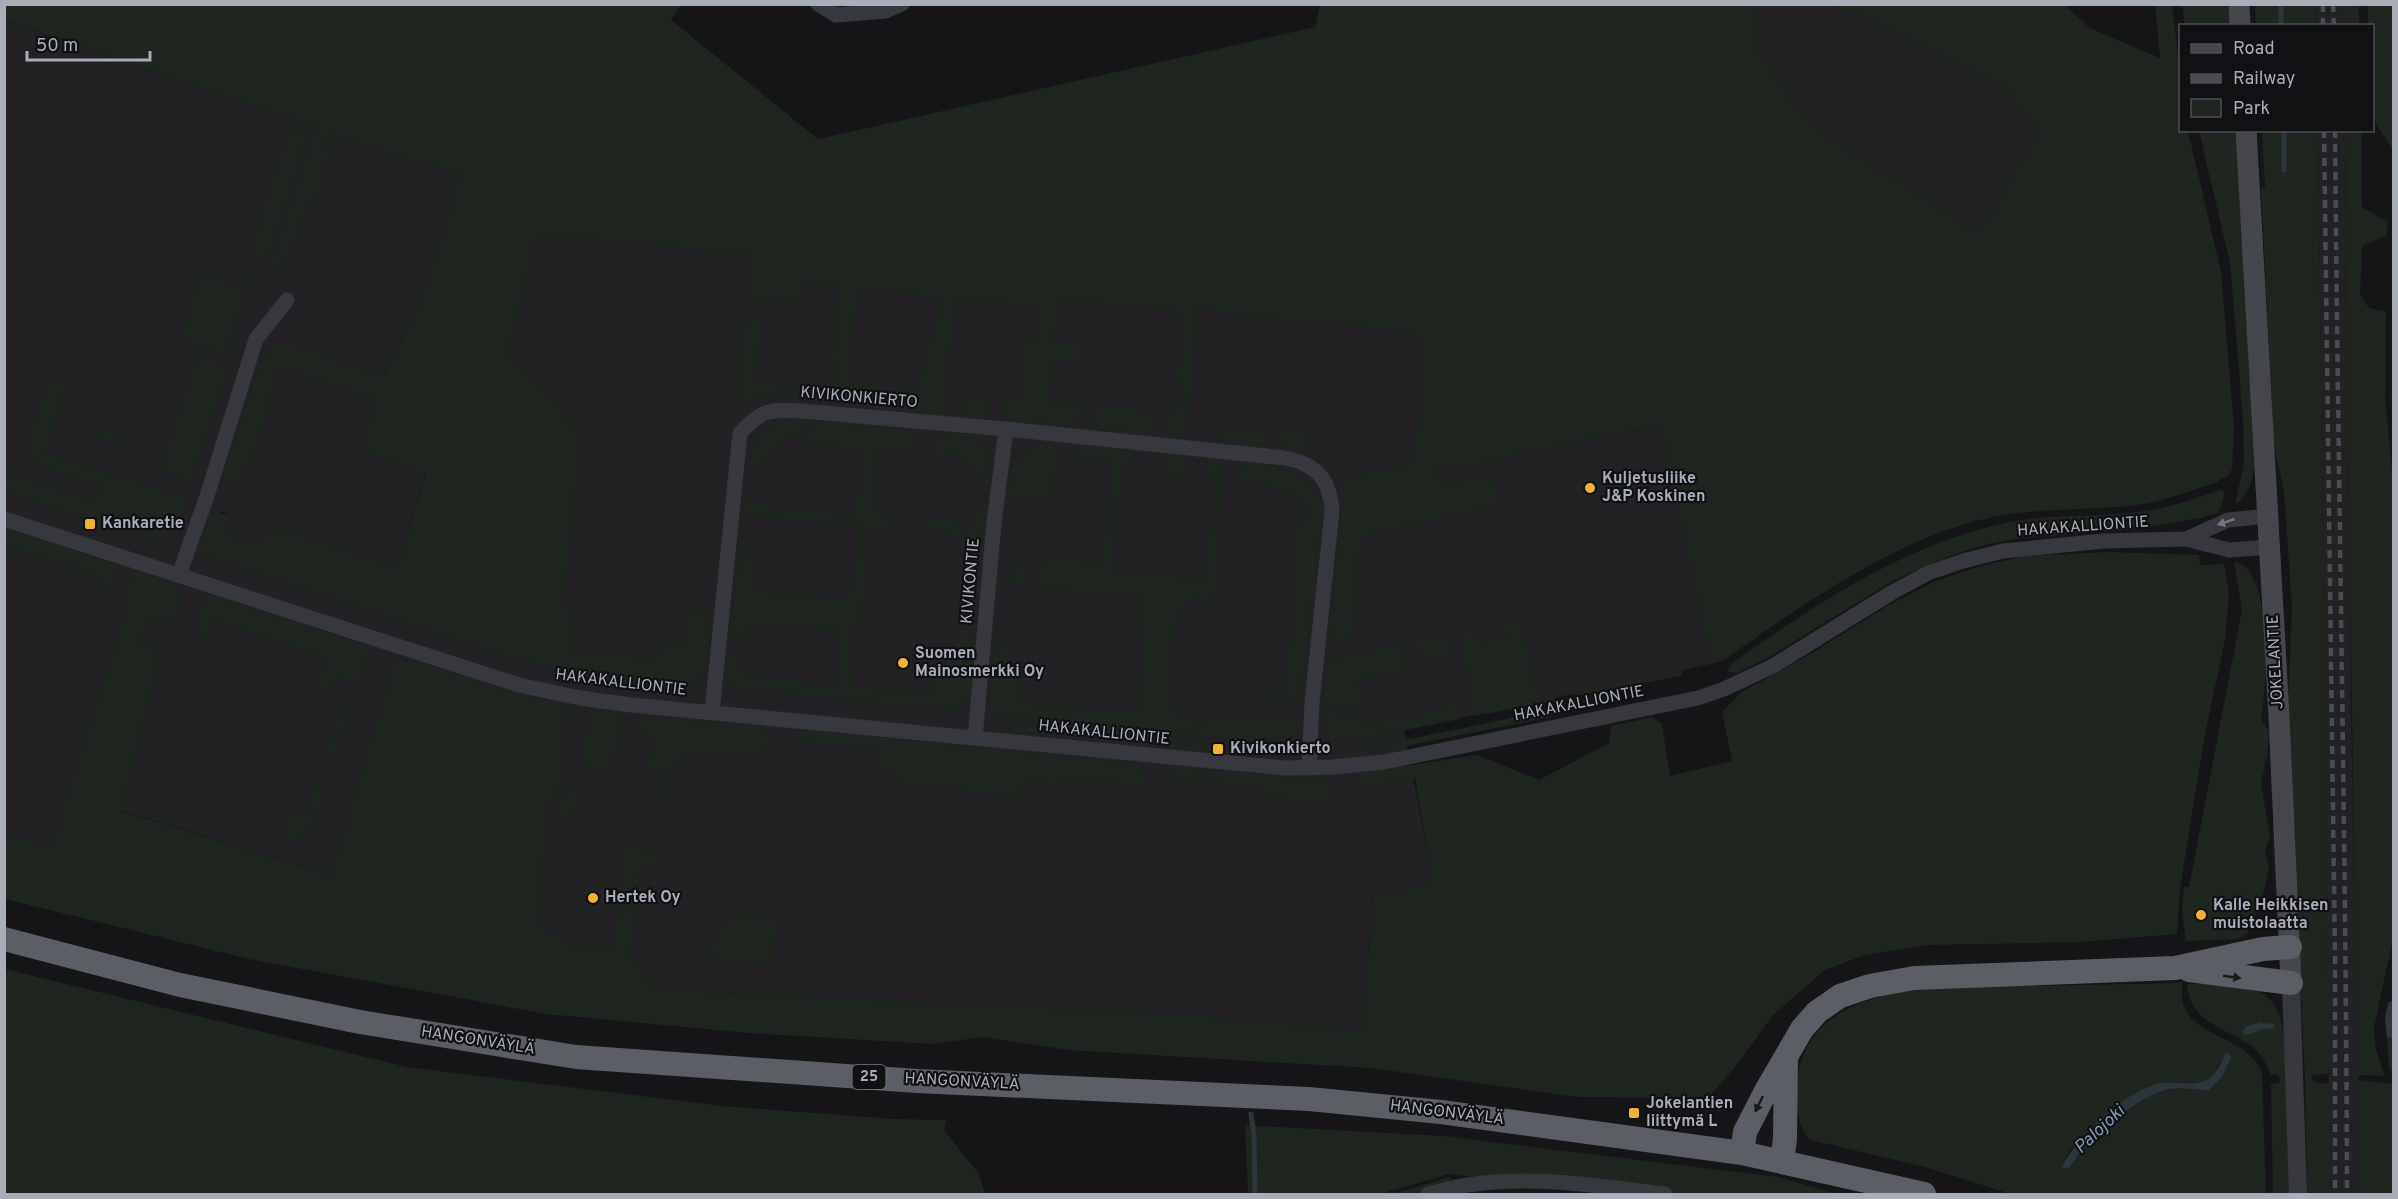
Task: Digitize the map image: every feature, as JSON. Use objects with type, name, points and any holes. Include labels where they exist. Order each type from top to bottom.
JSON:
[{"type":"highway","name":"HANGONVÄYLÄ","points":[[4,939],[180,985],[292,1009],[360,1023],[576,1057],[917,1081],[1309,1099],[1441,1112],[1742,1153],[1924,1194]]},
{"type":"highway","points":[[2175,968],[2263,949],[2290,947]]},
{"type":"highway","points":[[1742,1153],[1745,1132],[1802,1029],[1817,1012],[1840,996],[1870,986],[1914,978],[2175,968],[2291,983]]},
{"type":"highway","points":[[1782,1162],[1785,1139],[1786,1059]]},
{"type":"main road","points":[[2239,4],[2240,24]]},
{"type":"main road","name":"JOKELANTIE","points":[[2246,132],[2270,547],[2291,983]]},
{"type":"street","points":[[818,4],[836,15],[886,11],[902,4]]},
{"type":"street","points":[[179,575],[207,496],[256,339],[286,300]]},
{"type":"street","name":"KIVIKONKIERTO","points":[[712,712],[741,433],[756,416],[776,410],[802,411],[1005,429],[1285,458],[1298,460],[1317,472],[1331,494],[1332,512],[1312,702],[1309,768]]},
{"type":"street","name":"KIVIKONTIE","points":[[975,738],[994,523],[1005,429]]},
{"type":"street","name":"HAKAKALLIONTIE","points":[[2186,539],[2228,520],[2268,516]]},
{"type":"street","name":"HAKAKALLIONTIE","points":[[4,519],[519,685],[580,698],[1258,766],[1309,768],[1384,762],[1698,698],[1724,689],[1773,666],[1891,593],[1928,573],[2003,551],[2050,545],[2186,539],[2229,549],[2270,547]]},
{"type":"street","name":"JOKELANTIE","points":[[2291,983],[2298,1194]]},
{"type":"street","points":[[1428,1194],[1466,1185],[1530,1181],[1588,1184],[1665,1194]]},
{"type":"shaded area","points":[[1756,5],[1837,5],[2002,87],[2041,128],[1979,233],[1811,126],[1757,51]]},
{"type":"shaded area","points":[[2316,5],[2344,5],[2344,24],[2317,24]]},
{"type":"shaded area","points":[[4,20],[316,128],[460,175],[414,316],[376,393],[360,451],[426,472],[397,568],[277,528],[256,543],[225,533],[230,513],[220,512],[201,541],[406,617],[581,432],[508,355],[535,234],[1430,319],[1489,462],[1662,424],[1711,664],[1404,730],[1434,885],[1373,895],[1362,1031],[1195,1015],[658,990],[630,959],[521,950],[331,875],[120,810],[159,662],[56,847],[5,834]]},
{"type":"shaded area","points":[[2318,132],[2345,132],[2351,717],[2359,1063],[2357,1194],[2330,1194]]},
{"type":"green space","points":[[5,4],[681,5],[671,20],[818,139],[1315,27],[1320,5],[1756,5],[1757,51],[1811,126],[1979,233],[2041,128],[2002,87],[1837,5],[2064,5],[2090,28],[2160,58],[2155,5],[2172,5],[2179,63],[2179,132],[2188,132],[2221,272],[2234,427],[2232,469],[2228,476],[2218,482],[2143,504],[2021,513],[1980,520],[1947,530],[1913,544],[1847,578],[1724,660],[1711,664],[1661,424],[1489,462],[1435,469],[1441,481],[1459,483],[1492,474],[1498,504],[1360,538],[1353,638],[1334,640],[1330,634],[1344,482],[1360,475],[1396,468],[1412,461],[1420,398],[1421,336],[1407,331],[1248,316],[1198,308],[1186,433],[1178,436],[1168,434],[1166,430],[1168,414],[1177,411],[1182,399],[1181,387],[1176,379],[1182,312],[1059,299],[1054,342],[1081,345],[1079,363],[1053,360],[1048,401],[1074,404],[1075,397],[1081,400],[1084,415],[1073,426],[1002,418],[1001,397],[1021,398],[1025,365],[1023,362],[1024,342],[1034,342],[1037,306],[956,299],[947,378],[947,405],[942,411],[918,410],[903,406],[898,402],[896,395],[898,387],[920,388],[924,340],[934,341],[939,297],[858,289],[848,378],[880,385],[882,390],[880,401],[872,405],[824,400],[825,390],[833,391],[837,363],[832,361],[838,285],[802,281],[800,300],[766,297],[749,308],[745,301],[751,255],[536,234],[508,355],[581,432],[563,610],[570,610],[569,626],[575,627],[572,651],[658,659],[660,642],[686,645],[686,610],[701,612],[710,618],[705,671],[698,685],[605,676],[537,664],[209,558],[199,548],[211,515],[231,513],[225,533],[256,543],[277,528],[397,568],[426,473],[360,451],[376,393],[364,395],[279,367],[254,455],[240,477],[231,485],[220,489],[259,368],[273,345],[297,345],[384,377],[414,316],[460,175],[329,134],[324,150],[330,152],[319,191],[312,195],[283,271],[271,265],[316,128],[5,20]]},
{"type":"green space","points":[[2182,5],[2230,5],[2232,24],[2185,24]]},
{"type":"green space","points":[[2255,5],[2316,5],[2316,24],[2256,24]]},
{"type":"green space","points":[[2344,5],[2359,5],[2359,24],[2344,24]]},
{"type":"green space","points":[[2368,5],[2393,5],[2393,152],[2374,118],[2374,24],[2368,24]]},
{"type":"green space","points":[[252,120],[266,120],[289,130],[308,129],[287,202],[265,263],[251,258],[249,253],[287,134]]},
{"type":"green space","points":[[2199,132],[2236,132],[2255,459],[2254,472],[2248,490],[2235,504],[2244,463],[2243,421],[2230,263]]},
{"type":"green space","points":[[2262,132],[2318,132],[2329,1063],[2328,1074],[2311,1075],[2314,1082],[2329,1084],[2330,1194],[2307,1194],[2305,1081],[2288,699],[2292,609],[2284,490],[2274,445],[2261,188],[2265,187]]},
{"type":"green space","points":[[2345,132],[2361,132],[2362,207],[2388,222],[2386,236],[2362,246],[2360,295],[2369,308],[2386,311],[2385,398],[2392,471],[2394,934],[2374,1027],[2375,1045],[2384,1076],[2358,1075]]},
{"type":"green space","points":[[199,272],[239,286],[243,274],[250,275],[227,354],[182,339]]},
{"type":"green space","points":[[752,320],[761,321],[756,382],[793,386],[797,388],[796,397],[770,396],[746,401],[738,392],[741,338],[746,323]]},
{"type":"green space","points":[[186,352],[229,366],[192,481],[152,467],[149,462],[150,459],[163,462],[195,362],[183,358]]},
{"type":"green space","points":[[49,377],[62,381],[65,390],[45,453],[186,498],[181,521],[171,533],[164,538],[149,539],[5,492],[5,473],[96,502],[101,490],[97,484],[51,470],[35,456],[31,446],[31,434],[41,400],[42,387],[43,384],[46,385]]},
{"type":"green space","points":[[965,394],[989,397],[986,416],[964,415],[960,411],[962,396]]},
{"type":"green space","points":[[1102,406],[1148,410],[1153,413],[1155,428],[1149,433],[1097,428],[1092,419],[1097,408]]},
{"type":"green space","points":[[804,420],[800,438],[782,438],[775,444],[773,456],[765,456],[760,468],[751,468],[748,465],[754,444],[766,430],[782,422]]},
{"type":"green space","points":[[810,421],[916,431],[919,451],[876,447],[871,501],[884,512],[888,521],[917,524],[926,521],[958,519],[960,529],[971,531],[974,510],[980,507],[985,508],[982,538],[978,540],[944,533],[873,528],[869,530],[865,565],[870,570],[867,601],[862,602],[860,627],[850,627],[847,670],[854,671],[853,687],[930,694],[931,680],[949,681],[952,656],[958,638],[952,636],[952,627],[968,631],[973,651],[973,672],[965,703],[960,711],[730,688],[726,670],[727,656],[736,655],[745,675],[837,685],[840,631],[749,625],[749,634],[729,644],[740,542],[746,542],[748,545],[746,560],[754,561],[751,592],[848,599],[849,588],[853,585],[857,557],[858,524],[742,516],[744,504],[769,504],[769,507],[854,515],[856,493],[864,493],[865,478],[858,477],[860,449],[808,444]]},
{"type":"green space","points":[[88,424],[135,439],[132,448],[85,433]]},
{"type":"green space","points":[[1221,427],[1262,428],[1266,431],[1263,443],[1245,443],[1215,436],[1214,433]]},
{"type":"green space","points":[[1288,429],[1304,436],[1312,452],[1277,444],[1276,430]]},
{"type":"green space","points":[[940,433],[966,434],[985,449],[990,458],[988,478],[974,477],[962,456],[952,453],[937,456],[933,453]]},
{"type":"green space","points":[[1044,444],[1053,446],[1057,451],[1055,475],[1047,496],[1034,505],[1033,498],[1008,496],[1016,462],[1027,450]]},
{"type":"green space","points":[[1080,446],[1132,451],[1134,455],[1125,466],[1121,478],[1111,570],[1204,580],[1215,479],[1208,478],[1208,459],[1220,460],[1223,480],[1216,588],[1208,601],[1189,598],[1177,613],[1168,690],[1173,713],[1198,724],[1219,719],[1293,718],[1300,723],[1296,736],[1245,740],[995,714],[990,699],[989,678],[994,649],[997,642],[1001,640],[1010,645],[1008,669],[1021,670],[1018,695],[1026,704],[1137,713],[1145,633],[1138,632],[1141,597],[1036,588],[1039,565],[1050,557],[1102,564],[1113,460],[1074,457]]},
{"type":"green space","points":[[1164,454],[1188,457],[1188,477],[1162,475],[1162,456]]},
{"type":"green space","points":[[1247,462],[1290,471],[1307,482],[1321,501],[1300,699],[1281,700],[1250,689],[1284,691],[1294,592],[1291,591],[1297,526],[1311,514],[1306,505],[1291,493],[1271,486],[1241,481],[1237,476],[1241,467]]},
{"type":"green space","points":[[2220,490],[2225,492],[2221,508],[2217,513],[2201,518],[2129,530],[2019,538],[1984,545],[1952,555],[1894,580],[1769,657],[1738,673],[1727,671],[1732,663],[1795,620],[1860,580],[1929,547],[1964,534],[2001,524],[2037,518],[2146,511],[2175,505]]},
{"type":"green space","points":[[5,528],[117,565],[112,580],[106,588],[99,588],[102,576],[5,544]]},
{"type":"green space","points":[[2107,552],[2199,555],[2200,565],[2224,564],[2229,593],[2225,640],[2204,739],[2180,889],[2177,934],[2080,942],[1927,945],[1865,955],[1825,970],[1772,1016],[1737,1065],[1708,1098],[1578,1097],[1370,1068],[1069,1050],[983,1037],[932,1044],[749,1033],[546,1014],[249,959],[5,899],[4,834],[52,845],[129,602],[124,598],[129,579],[135,571],[176,584],[183,595],[177,620],[156,615],[140,632],[141,642],[159,654],[159,662],[121,811],[331,875],[395,660],[423,665],[517,695],[565,706],[568,709],[561,755],[563,780],[547,804],[538,926],[551,934],[566,937],[566,945],[615,949],[623,848],[620,848],[621,842],[641,844],[651,853],[655,850],[660,816],[658,770],[648,768],[652,735],[636,732],[638,717],[759,727],[768,732],[769,742],[764,748],[741,754],[693,754],[685,757],[669,772],[651,932],[652,874],[647,864],[640,864],[630,958],[658,990],[1195,1015],[1362,1031],[1373,895],[1433,884],[1415,778],[1350,789],[1351,782],[1361,773],[1477,755],[1539,780],[1609,743],[1611,726],[1652,717],[1662,724],[1670,776],[1732,761],[1722,712],[1742,692],[1812,653],[1889,605],[1936,581],[1981,566],[2025,556]]},
{"type":"green space","points":[[1015,561],[1029,562],[1028,585],[1000,581],[1001,573],[1008,574]]},
{"type":"green space","points":[[2234,562],[2247,569],[2256,584],[2262,606],[2265,632],[2265,683],[2261,719],[2269,732],[2261,784],[2270,835],[2265,851],[2269,868],[2261,904],[2247,934],[2237,939],[2186,941],[2182,914],[2184,887],[2189,887],[2242,610]]},
{"type":"green space","points":[[964,564],[979,568],[976,608],[965,615],[952,604],[959,604]]},
{"type":"green space","points":[[208,595],[369,647],[357,683],[335,678],[329,693],[317,689],[326,656],[214,620],[204,647],[198,620],[200,605]]},
{"type":"green space","points":[[1522,619],[1537,699],[1554,696],[1555,701],[1474,716],[1460,632],[1475,628],[1478,643],[1506,638],[1503,622]]},
{"type":"green space","points":[[1446,636],[1453,661],[1442,664],[1417,650],[1414,641]]},
{"type":"green space","points":[[1397,645],[1402,648],[1406,670],[1357,680],[1363,709],[1354,710],[1323,702],[1328,662],[1331,659]]},
{"type":"green space","points":[[1680,670],[1682,675],[1680,676],[1576,696],[1575,692]]},
{"type":"green space","points":[[344,698],[353,701],[333,761],[324,757]]},
{"type":"green space","points":[[1458,702],[1460,719],[1360,739],[1328,737],[1323,724],[1322,708],[1364,716],[1366,725],[1449,708],[1449,704]]},
{"type":"green space","points":[[1555,709],[1551,717],[1370,753],[1353,755],[1345,750],[1395,742]]},
{"type":"green space","points":[[589,710],[621,713],[615,756],[611,764],[600,775],[592,773],[587,768],[585,759],[584,749]]},
{"type":"green space","points":[[1002,724],[1213,745],[1213,751],[1015,732]]},
{"type":"green space","points":[[804,730],[1141,765],[1145,781],[1141,786],[1066,778],[1056,784],[1024,780],[1022,797],[896,783],[897,770],[876,768],[877,748],[792,741],[794,736]]},
{"type":"green space","points":[[1291,744],[1269,756],[1231,753],[1234,745],[1258,748]]},
{"type":"green space","points":[[1172,768],[1281,777],[1321,778],[1327,783],[1331,799],[1330,803],[1323,803],[1261,796],[1262,787],[1167,778]]},
{"type":"green space","points":[[711,778],[749,781],[789,790],[713,782]]},
{"type":"green space","points":[[316,781],[326,785],[308,837],[293,841],[282,838],[290,810],[304,814]]},
{"type":"green space","points":[[573,788],[578,794],[578,809],[574,809],[573,819],[557,818],[561,798]]},
{"type":"green space","points":[[743,915],[777,919],[772,965],[729,962],[713,955],[708,950],[729,919]]},
{"type":"green space","points":[[5,969],[407,1067],[722,1106],[894,1119],[946,1120],[944,1130],[979,1174],[985,1194],[5,1194]]},
{"type":"green space","points":[[2182,983],[2183,1004],[2193,1020],[2246,1052],[2262,1072],[2266,1194],[2011,1194],[1925,1167],[1810,1140],[1801,1126],[1797,1110],[1797,1083],[1806,1049],[1822,1027],[1856,1005],[1904,992],[1957,987]],"holes":[[[2226,1052],[2221,1078],[2208,1091],[2171,1089],[2140,1102],[2098,1134],[2069,1169],[2061,1167],[2070,1151],[2110,1109],[2173,1082],[2203,1083],[2213,1075]]]},
{"type":"green space","points":[[2187,984],[2224,984],[2253,989],[2265,995],[2279,1014],[2286,1044],[2290,1194],[2273,1194],[2271,1084],[2279,1083],[2280,1079],[2278,1075],[2271,1075],[2257,1051],[2204,1018],[2190,998]]},
{"type":"green space","points":[[2394,1037],[2393,1073],[2389,1068],[2387,1038]]},
{"type":"green space","points":[[2358,1080],[2393,1084],[2393,1194],[2357,1194]]},
{"type":"green space","points":[[1245,1125],[1443,1136],[1778,1177],[1837,1194],[1615,1194],[1449,1174],[1380,1194],[1248,1194]]},
{"type":"green space","points":[[1450,1177],[1454,1194],[1393,1194]]},
{"type":"water","points":[[2393,1000],[2393,1037],[2387,1038],[2385,1019],[2388,1003]]},
{"type":"water","points":[[2261,1022],[2263,1029],[2247,1035],[2244,1027]]},
{"type":"water","name":"Palojoki","points":[[2226,1052],[2232,1056],[2221,1078],[2208,1091],[2171,1089],[2144,1100],[2099,1133],[2069,1169],[2061,1167],[2079,1141],[2113,1108],[2154,1085],[2206,1080],[2216,1071]]},
{"type":"waterway","points":[[2281,4],[2281,24]]},
{"type":"waterway","points":[[2284,132],[2284,170]]},
{"type":"waterway","points":[[2245,1032],[2256,1026],[2272,1026]]},
{"type":"waterway","points":[[1251,1114],[1254,1135],[1255,1194]]},
{"type":"railway","points":[[2323,4],[2323,24]]},
{"type":"railway","points":[[2333,4],[2334,24]]},
{"type":"railway","points":[[2324,132],[2335,958],[2335,1194]]},
{"type":"railway","points":[[2335,132],[2347,1194]]},
{"type":"place","name":"Kuljetusliike J&P Koskinen","points":[[1590,488]]},
{"type":"place","name":"Kankaretie","points":[[90,524]]},
{"type":"place","name":"Suomen Mainosmerkki Oy","points":[[903,663]]},
{"type":"place","name":"Kivikonkierto","points":[[1218,749]]},
{"type":"place","name":"Hertek Oy","points":[[593,898]]},
{"type":"place","name":"Kalle Heikkisen muistolaatta","points":[[2201,915]]},
{"type":"place","name":"Jokelantien liittymä L","points":[[1634,1113]]}]
